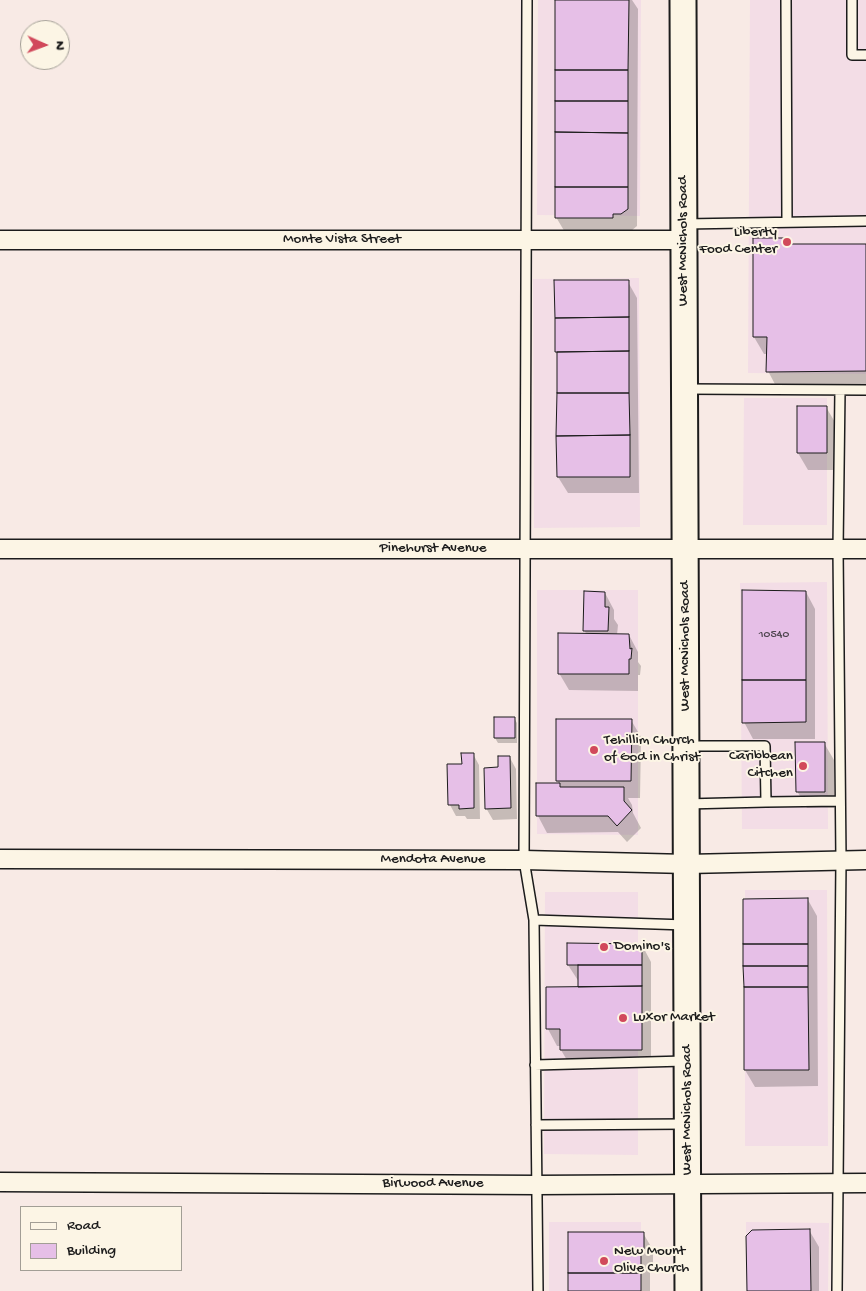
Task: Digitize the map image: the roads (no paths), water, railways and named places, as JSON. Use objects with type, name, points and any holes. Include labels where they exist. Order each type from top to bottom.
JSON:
[{"type":"main road","name":"West McNichols Road","points":[[683,0],[688,1291]]},
{"type":"street","name":"Monte Vista Street","points":[[0,240],[527,240],[684,232]]},
{"type":"street","name":"Pinehurst Avenue","points":[[0,549],[866,549]]},
{"type":"street","name":"Mendota Avenue","points":[[0,859],[524,860],[687,864],[866,860]]},
{"type":"street","name":"Birwood Avenue","points":[[0,1182],[537,1185],[866,1183]]},
{"type":"lane","points":[[527,0],[524,860],[534,920],[538,1291]]},
{"type":"lane","points":[[786,0],[788,222]]},
{"type":"lane","points":[[852,0],[852,55],[866,56]]},
{"type":"lane","points":[[684,232],[788,222],[866,221]]},
{"type":"lane","points":[[685,389],[866,390]]},
{"type":"lane","points":[[837,1291],[840,860],[838,549],[840,390]]},
{"type":"lane","points":[[686,746],[765,746],[766,802]]},
{"type":"lane","points":[[686,804],[840,801]]},
{"type":"lane","points":[[534,920],[687,925]]},
{"type":"lane","points":[[535,1065],[687,1061]]},
{"type":"lane","points":[[536,1125],[688,1124]]},
{"type":"place","name":"Liberty Food Center","points":[[787,242]]},
{"type":"place","name":"Tehillim Church of God in Christ","points":[[594,750]]},
{"type":"place","name":"Caribbean Citchen","points":[[803,766]]},
{"type":"place","name":"Domino's","points":[[604,947]]},
{"type":"place","name":"Luxor Market","points":[[623,1018]]},
{"type":"place","name":"New Mount Olive Church","points":[[604,1261]]}]
